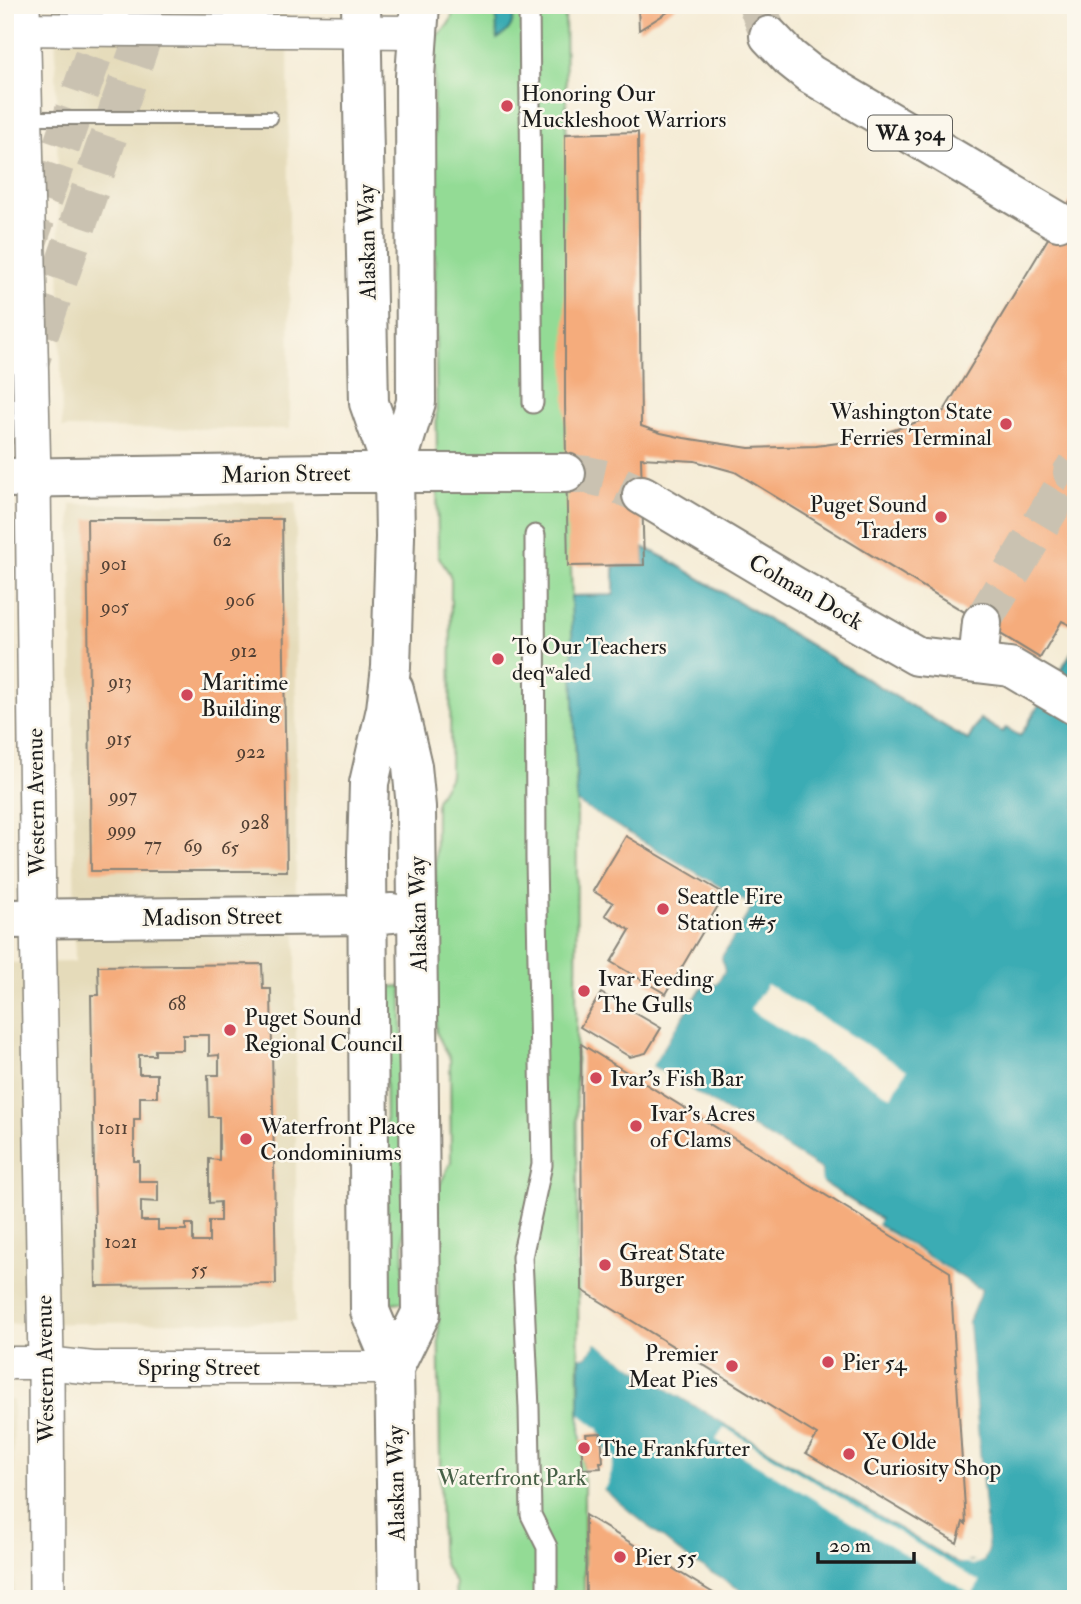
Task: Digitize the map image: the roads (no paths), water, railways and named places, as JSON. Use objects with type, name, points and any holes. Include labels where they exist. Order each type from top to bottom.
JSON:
[{"type":"main road","name":"Alaskan Way","points":[[362,19],[369,403],[394,474]]},
{"type":"main road","name":"Alaskan Way","points":[[398,1599],[394,1368],[370,1311],[369,783],[386,709],[391,667],[394,474],[416,402],[415,76],[419,19]]},
{"type":"main road","name":"Western Avenue","points":[[16,21],[24,118],[19,478],[21,918],[46,1363],[47,1599]]},
{"type":"main road","name":"WA 304","points":[[769,36],[810,74],[1058,221]]},
{"type":"main road","name":"Marion Street","points":[[19,478],[566,473]]},
{"type":"main road","name":"Colman Dock","points":[[642,495],[917,656],[1010,667],[1076,706]]},
{"type":"main road","points":[[978,663],[982,622]]},
{"type":"main road","name":"Alaskan Way","points":[[391,667],[415,786],[421,1313],[394,1368]]},
{"type":"main road","name":"Madison Street","points":[[21,918],[368,915],[418,910]]},
{"type":"street","points":[[529,5],[533,403]]},
{"type":"street","points":[[16,21],[419,19]]},
{"type":"street","points":[[535,535],[536,859],[542,1165],[522,1256],[531,1515],[547,1547],[547,1599]]},
{"type":"street","name":"Spring Street","points":[[5,1363],[46,1363],[93,1368],[394,1368]]},
{"type":"lane","points":[[24,118],[271,118]]},
{"type":"water","points":[[496,5],[513,5],[514,11],[511,25],[497,39]]},
{"type":"water","points":[[643,547],[968,740],[980,719],[1002,732],[1006,728],[1020,736],[1076,645],[1076,1599],[755,1599],[686,1558],[584,1472],[579,1408],[580,1356],[586,1357],[596,1342],[682,1398],[958,1563],[983,1561],[988,1551],[968,1322],[981,1290],[877,1224],[880,1219],[821,1182],[821,1170],[651,1066],[702,987],[717,983],[724,971],[721,957],[752,906],[577,803],[571,596],[614,595],[614,566],[644,565]]},
{"type":"tunnel","points":[[5,308],[111,5]]},
{"type":"tunnel","points":[[5,442],[15,406],[154,5]]},
{"type":"tunnel","points":[[757,5],[769,36]]},
{"type":"tunnel","points":[[1076,466],[1072,472],[1076,475]]},
{"type":"tunnel","points":[[982,622],[1072,472]]},
{"type":"tunnel","points":[[566,473],[605,479],[642,495]]},
{"type":"place","name":"Honoring Our Muckleshoot Warriors","points":[[507,106]]},
{"type":"place","name":"Washington State Ferries Terminal","points":[[1006,424]]},
{"type":"place","name":"Puget Sound Traders","points":[[941,517]]},
{"type":"place","name":"To Our Teachers deqʷaled","points":[[498,659]]},
{"type":"place","name":"Maritime Building","points":[[187,695]]},
{"type":"place","name":"Seattle Fire Station #5","points":[[663,909]]},
{"type":"place","name":"Ivar Feeding The Gulls","points":[[584,991]]},
{"type":"place","name":"Puget Sound Regional Council","points":[[230,1030]]},
{"type":"place","name":"Ivar's Fish Bar","points":[[596,1078]]},
{"type":"place","name":"Ivar's Acres of Clams","points":[[636,1126]]},
{"type":"place","name":"Waterfront Place Condominiums","points":[[246,1139]]},
{"type":"place","name":"Great State Burger","points":[[605,1265]]},
{"type":"place","name":"Pier 54","points":[[828,1362]]},
{"type":"place","name":"Premier Meat Pies","points":[[732,1366]]},
{"type":"place","name":"The Frankfurter","points":[[584,1448]]},
{"type":"place","name":"Ye Olde Curiosity Shop","points":[[849,1454]]},
{"type":"place","name":"Pier 55","points":[[620,1557]]},
{"type":"park label","name":"Waterfront Park","points":[[512,1477]]}]
